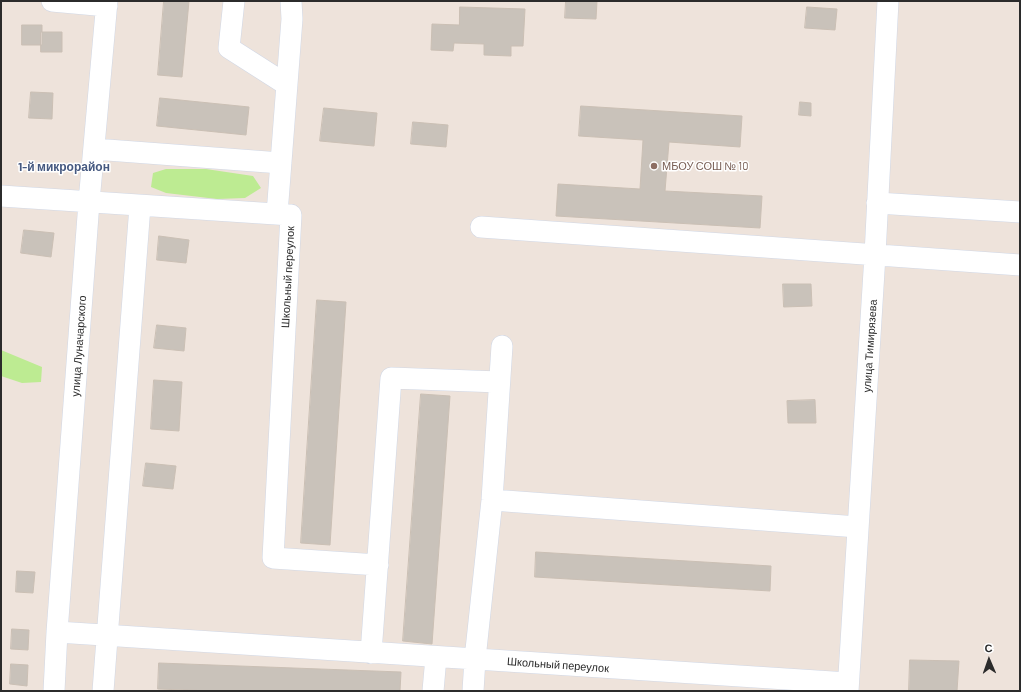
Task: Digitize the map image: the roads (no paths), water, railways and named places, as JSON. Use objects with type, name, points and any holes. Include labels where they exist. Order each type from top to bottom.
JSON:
[{"type":"street","points":[[52,1],[107,3]]},
{"type":"street","points":[[234,1],[229,48],[287,86]]},
{"type":"street","points":[[277,214],[292,19],[291,1]]},
{"type":"street","name":"улица Тимирязева","points":[[848,687],[875,255],[888,1]]},
{"type":"street","name":"улица Луначарского","points":[[54,691],[57,632],[94,149],[107,3]]},
{"type":"street","points":[[94,149],[281,162]]},
{"type":"street","name":"Школьный переулок","points":[[1,196],[292,215],[273,558],[378,565]]},
{"type":"street","points":[[877,203],[1020,212]]},
{"type":"street","points":[[103,691],[140,206]]},
{"type":"street","points":[[481,227],[1020,265]]},
{"type":"street","points":[[473,691],[492,500],[502,346]]},
{"type":"street","points":[[372,652],[391,378],[499,382]]},
{"type":"street","points":[[492,500],[858,527]]},
{"type":"street","name":"Школьный переулок","points":[[57,632],[475,659],[848,687]]},
{"type":"street","points":[[433,691],[436,657]]},
{"type":"place","name":"МБОУ СОШ № 10","points":[[654,166]]},
{"type":"district","name":"1-й микрорайон","points":[[64,167]]}]
